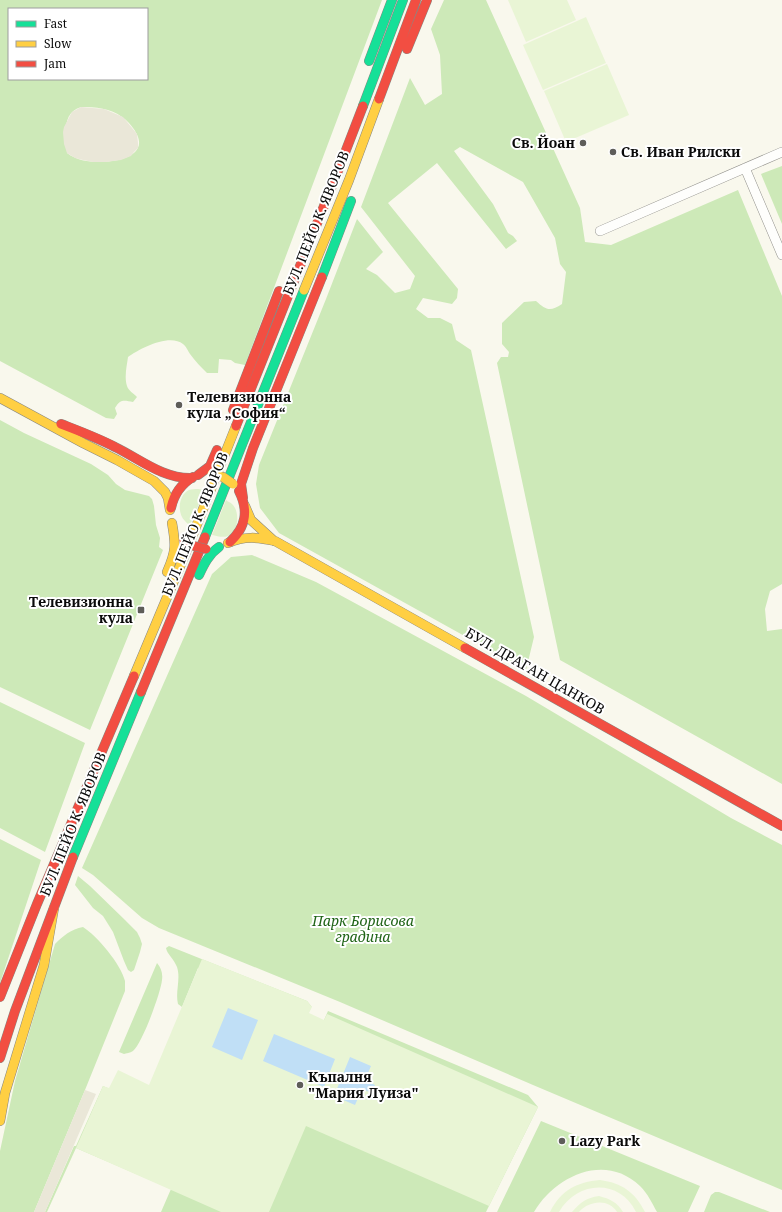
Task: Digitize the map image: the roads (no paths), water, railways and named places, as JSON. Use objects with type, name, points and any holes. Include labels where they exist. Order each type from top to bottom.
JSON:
[{"type":"main road","points":[[367,68],[392,0]]},
{"type":"main road","name":"БУЛ. ПЕЙО К. ЯВОРОВ","points":[[0,997],[65,838],[186,552],[333,183],[402,0]]},
{"type":"main road","name":"БУЛ. ПЕЙО К. ЯВОРОВ","points":[[0,1058],[15,1011],[78,845],[229,479],[350,180],[416,0]]},
{"type":"main road","points":[[184,612],[206,559],[210,553],[228,543],[237,535],[242,527],[245,516],[241,484],[248,460],[333,251],[377,122],[404,31],[419,0]]},
{"type":"main road","points":[[377,122],[427,0]]},
{"type":"main road","points":[[351,111],[392,27]]},
{"type":"main road","points":[[170,510],[172,499],[181,485],[206,470],[211,464],[282,286]]},
{"type":"main road","points":[[0,398],[154,481],[165,492],[168,498],[176,546],[174,557],[163,582]]},
{"type":"main road","points":[[27,412],[87,434],[116,447],[168,475],[185,479],[212,474],[223,477],[238,489],[244,501]]},
{"type":"main road","name":"БУЛ. ДРАГАН ЦАНКОВ","points":[[244,501],[251,520],[275,542]]},
{"type":"main road","points":[[172,523],[177,533],[184,540],[194,546],[206,549],[219,547]]},
{"type":"main road","name":"БУЛ. ДРАГАН ЦАНКОВ","points":[[228,543],[244,537],[264,538],[275,542],[782,826]]},
{"type":"main road","points":[[78,845],[95,821],[133,735]]},
{"type":"main road","points":[[65,838],[70,812],[91,754]]},
{"type":"main road","points":[[0,1121],[7,1086],[44,965],[54,908]]},
{"type":"street","points":[[600,231],[782,152]]},
{"type":"street","points":[[745,168],[782,255]]},
{"type":"water","points":[[228,1008],[258,1020],[242,1060],[212,1047]]},
{"type":"water","points":[[274,1034],[335,1059],[324,1087],[263,1061]]},
{"type":"water","points":[[350,1057],[371,1066],[365,1080],[375,1085],[372,1093],[362,1089],[355,1105],[334,1096]]},
{"type":"place","name":"Св. Йоан","points":[[583,143]]},
{"type":"place","name":"Св. Иван Рилски","points":[[613,152]]},
{"type":"place","name":"Телевизионна кула „София“","points":[[179,405]]},
{"type":"place","name":"Телевизионна кула","points":[[141,610]]},
{"type":"place","name":"Къпалня \"Мария Луиза\"","points":[[300,1085]]},
{"type":"place","name":"Lazy Park","points":[[562,1141]]},
{"type":"park label","name":"Парк Борисова градина","points":[[363,930]]}]
